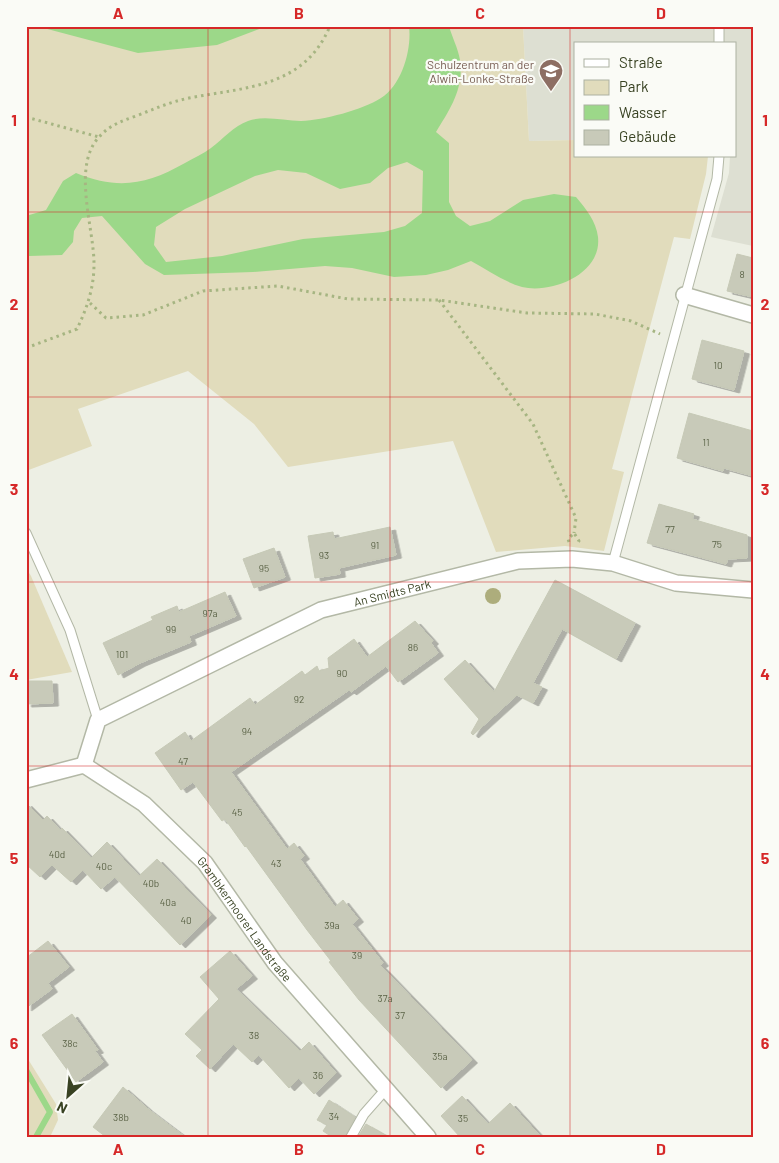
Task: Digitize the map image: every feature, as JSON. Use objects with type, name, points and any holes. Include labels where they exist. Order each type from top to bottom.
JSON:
[{"type":"street","points":[[684,295],[753,315]]},
{"type":"street","name":"An Smidts Park","points":[[98,720],[321,610],[518,560],[572,559],[613,563],[676,583],[753,590]]},
{"type":"street","points":[[26,780],[84,765],[98,720]]},
{"type":"street","name":"Grambkermoorer Landstraße","points":[[84,765],[144,804],[205,863],[275,963],[428,1137]]},
{"type":"lane","points":[[719,26],[719,42]]},
{"type":"lane","points":[[613,563],[672,338],[717,179],[719,158]]},
{"type":"lane","points":[[26,533],[70,630],[98,720]]},
{"type":"lane","points":[[351,1137],[364,1114],[386,1089]]},
{"type":"path","points":[[26,348],[77,329],[90,304],[94,265],[84,168],[89,152],[99,136],[116,123],[163,104],[264,85],[295,70],[322,45],[330,26]]},
{"type":"path","points":[[26,117],[99,136]]},
{"type":"path","points":[[90,304],[106,318],[143,316],[203,291],[278,286],[348,299],[439,300],[527,313],[595,314],[631,321],[672,338]]},
{"type":"path","points":[[439,300],[532,424],[576,518],[574,533]]},
{"type":"shaded area","name":"Schulzentrum an der Alwin-Lonke-Straße","points":[[523,26],[753,26],[753,246],[711,237],[729,173],[730,158],[736,158],[736,42],[574,42],[574,140],[529,141]]},
{"type":"green space","points":[[26,26],[523,26],[529,141],[574,140],[574,158],[708,158],[706,174],[690,239],[674,237],[612,469],[624,472],[604,551],[565,546],[496,552],[453,441],[288,467],[254,424],[188,371],[78,409],[92,446],[26,471]]},
{"type":"green space","points":[[26,568],[31,576],[72,672],[26,680]]},
{"type":"green space","points":[[26,1056],[56,1104],[58,1120],[50,1137],[26,1137]]},
{"type":"water","points":[[36,26],[267,26],[217,45],[138,53]]},
{"type":"water","points":[[409,26],[449,26],[459,56],[461,70],[458,89],[451,107],[436,132],[449,143],[449,202],[456,216],[470,226],[490,221],[523,200],[554,194],[576,197],[593,220],[598,237],[597,250],[592,261],[584,271],[560,284],[534,288],[522,287],[509,282],[471,261],[448,270],[426,275],[394,277],[352,268],[325,266],[253,272],[164,275],[145,264],[102,216],[82,218],[74,231],[73,242],[62,255],[29,256],[26,259],[26,216],[46,210],[63,181],[76,173],[105,182],[132,183],[171,170],[205,152],[233,129],[254,119],[267,118],[301,121],[321,119],[364,107],[381,98],[395,85],[404,66],[410,35]],"holes":[[[407,162],[423,171],[422,213],[405,226],[384,232],[303,239],[222,256],[166,262],[154,245],[156,227],[185,209],[255,176],[278,170],[306,173],[340,189],[370,183],[388,168]]]},
{"type":"building","points":[[737,254],[753,258],[753,297],[727,291]]},
{"type":"building","points":[[702,340],[744,351],[734,390],[692,379]]},
{"type":"building","points":[[689,413],[753,431],[753,476],[724,468],[723,471],[677,458]]},
{"type":"building","points":[[659,504],[694,514],[692,519],[747,535],[747,558],[728,559],[726,564],[647,543]]},
{"type":"building","points":[[390,527],[396,555],[339,568],[340,574],[315,578],[308,536],[333,532],[334,539]]},
{"type":"building","points":[[274,548],[285,577],[254,588],[243,559]]},
{"type":"building","points":[[555,580],[635,623],[616,659],[562,629],[533,683],[542,687],[533,703],[517,695],[473,735],[471,733],[479,719],[444,679],[465,660],[494,692]]},
{"type":"building","points":[[225,592],[236,616],[189,636],[191,642],[140,663],[118,675],[103,643],[153,620],[151,617],[177,606],[179,612]]},
{"type":"building","points":[[415,621],[433,641],[431,643],[438,653],[398,682],[386,666],[351,692],[349,690],[231,772],[287,849],[294,843],[304,856],[300,859],[335,907],[343,900],[358,919],[352,924],[383,963],[380,965],[472,1060],[441,1088],[359,1000],[329,962],[331,961],[225,819],[222,821],[193,782],[181,790],[155,753],[185,732],[191,741],[250,698],[255,705],[302,671],[305,675],[317,666],[319,671],[329,668],[328,658],[354,639],[367,657]]},
{"type":"building","points":[[26,681],[52,681],[53,703],[26,704]]},
{"type":"building","points":[[26,803],[43,820],[47,816],[60,830],[62,828],[91,858],[107,842],[139,876],[157,859],[211,915],[180,945],[115,877],[101,889],[83,870],[71,882],[52,865],[40,877],[26,864]]},
{"type":"building","points":[[48,941],[69,967],[48,983],[52,989],[26,1008],[26,958]]},
{"type":"building","points":[[230,951],[252,976],[236,989],[300,1051],[309,1042],[336,1073],[314,1094],[299,1078],[289,1088],[259,1055],[252,1062],[233,1044],[210,1069],[196,1056],[202,1050],[185,1034],[219,999],[200,977]]},
{"type":"building","points":[[72,1014],[98,1050],[95,1051],[103,1062],[76,1082],[42,1035]]},
{"type":"building","points":[[123,1087],[185,1137],[106,1137],[93,1127]]},
{"type":"building","points":[[462,1096],[488,1124],[510,1103],[541,1137],[460,1137],[441,1116]]},
{"type":"building","points":[[329,1100],[355,1117],[345,1137],[332,1137],[323,1131],[327,1125],[317,1120]]},
{"type":"building","points":[[366,1124],[389,1137],[358,1137]]},
{"type":"waterway","points":[[26,1070],[50,1112],[36,1137]]},
{"type":"place","name":"Schulzentrum an der Alwin-Lonke-Straße","points":[[551,92]]}]
